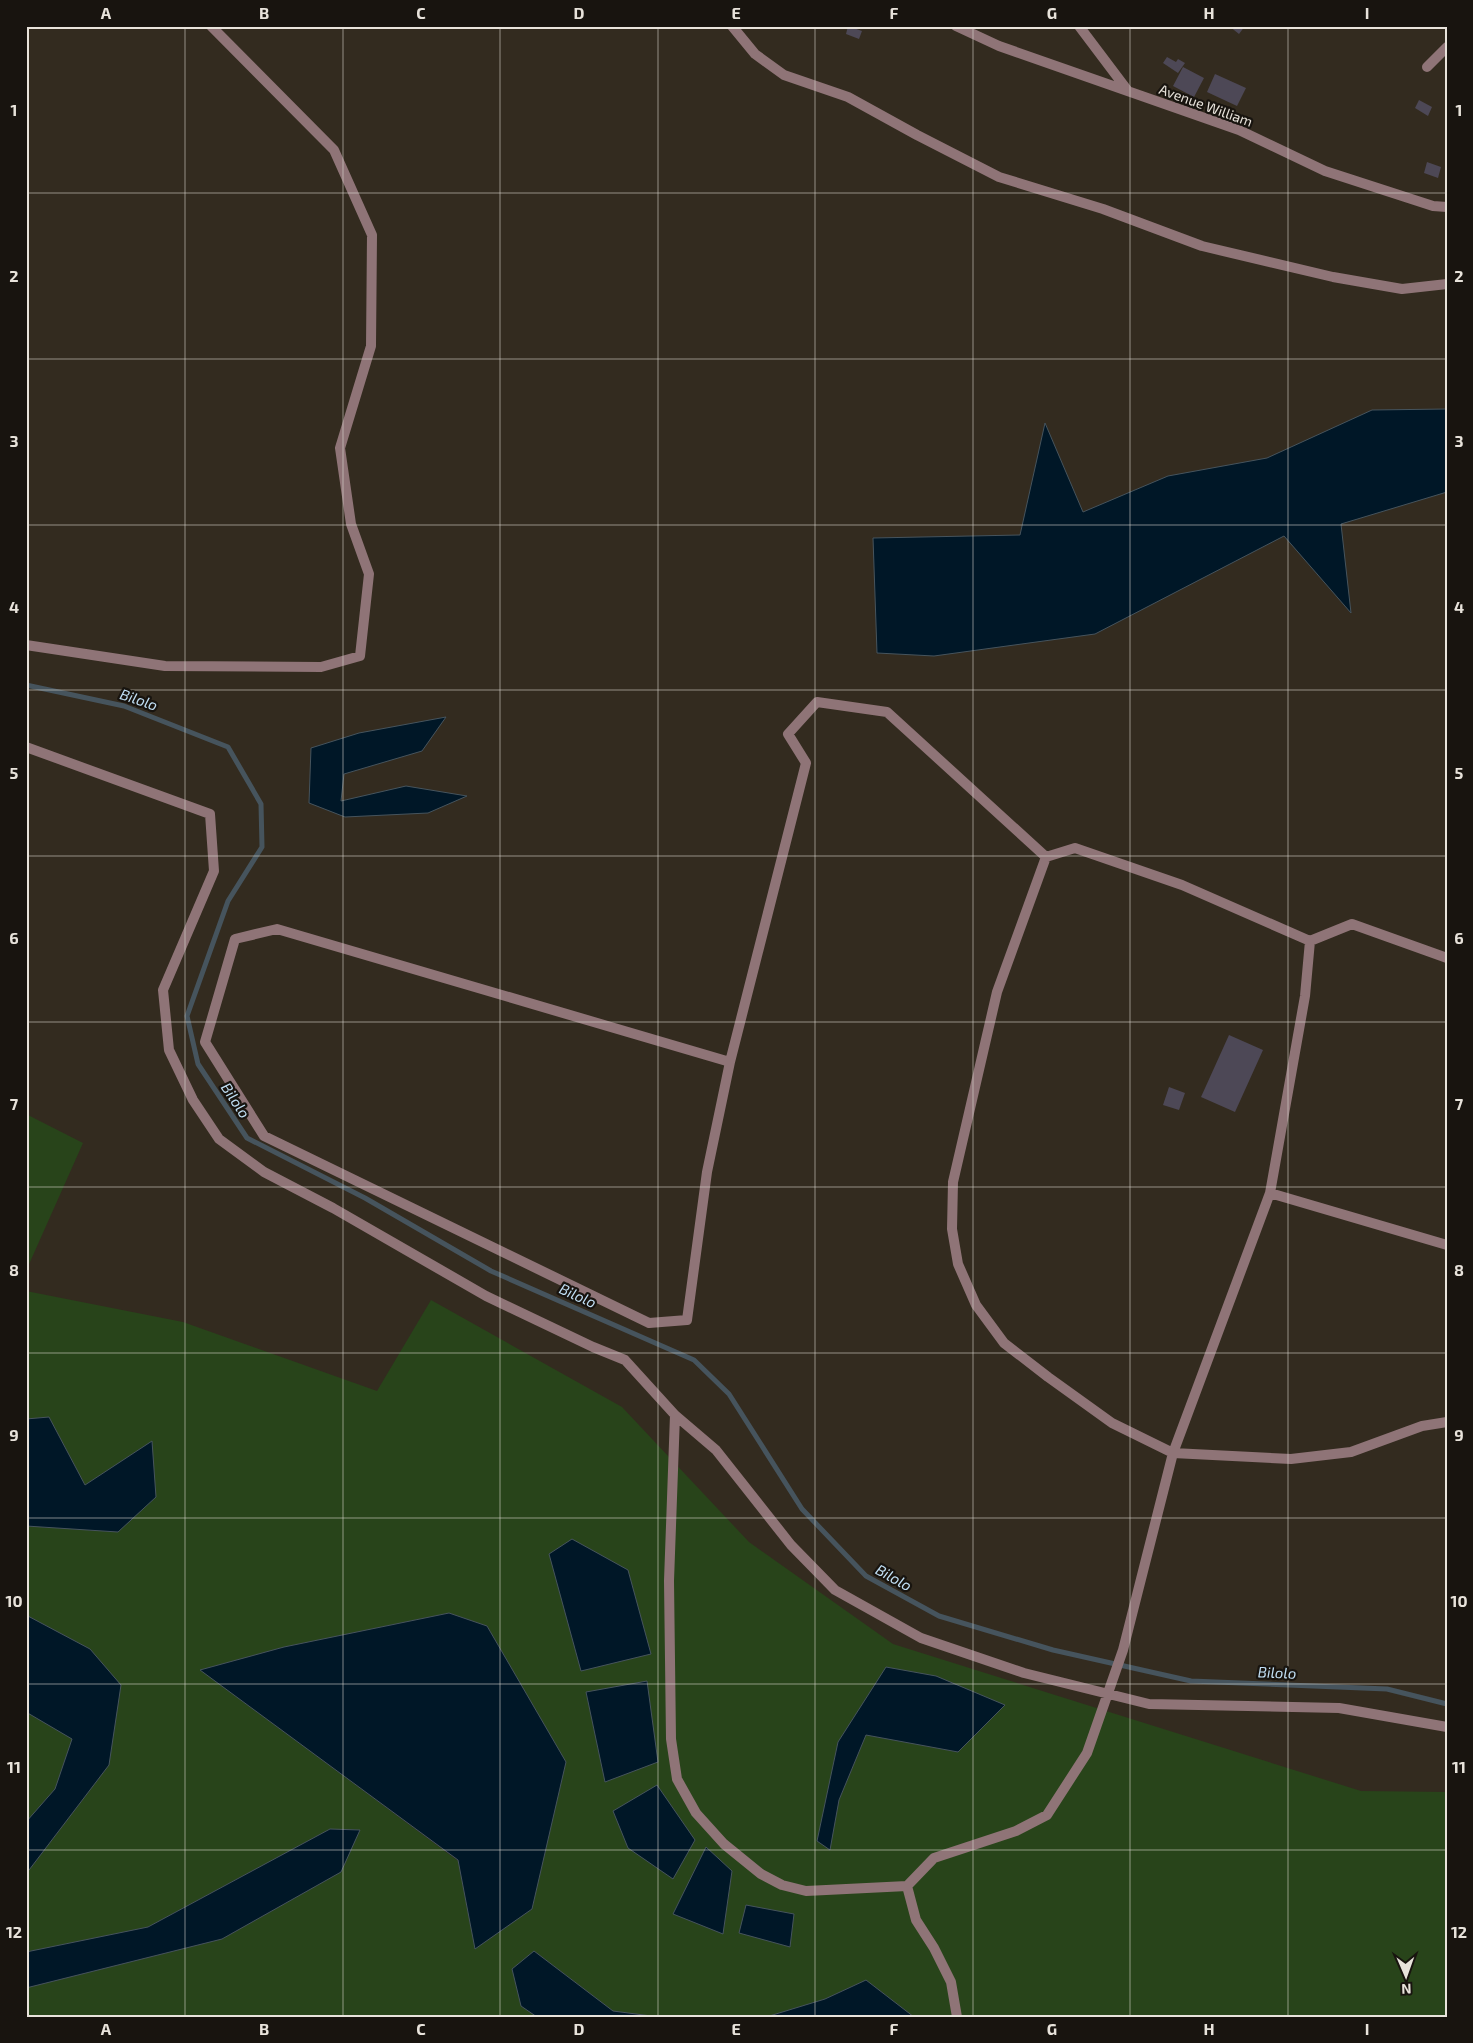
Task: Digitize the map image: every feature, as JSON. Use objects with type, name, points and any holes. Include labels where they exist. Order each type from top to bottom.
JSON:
[{"type":"street","points":[[26,645],[165,666],[321,667],[360,656],[369,574],[351,524],[340,448],[371,346],[372,235],[334,150],[211,26]]},
{"type":"street","points":[[732,26],[756,54],[784,75],[848,96],[917,136],[999,176],[1103,209],[1202,246],[1332,277],[1402,289],[1447,284]]},
{"type":"street","name":"Avenue William","points":[[956,26],[999,46],[1239,130],[1325,171],[1433,206],[1447,207]]},
{"type":"street","points":[[1079,26],[1128,92]]},
{"type":"street","points":[[1428,67],[1447,47]]},
{"type":"street","points":[[730,1062],[278,929],[235,939],[205,1042],[264,1136],[649,1323],[687,1320],[707,1172],[730,1062],[806,763],[788,734],[817,702],[887,712],[1046,857]]},
{"type":"street","points":[[26,747],[210,814],[214,871],[163,990],[169,1050],[193,1100],[219,1139],[264,1172],[333,1208],[486,1296],[592,1347],[625,1360],[675,1415],[716,1450],[791,1545],[835,1590],[921,1638],[1024,1673],[1149,1704],[1339,1708],[1447,1727]]},
{"type":"street","points":[[1046,857],[1075,848],[1182,885],[1310,941],[1352,924],[1447,958]]},
{"type":"street","points":[[1046,857],[997,992],[953,1182],[952,1228],[958,1264],[976,1306],[1004,1343],[1112,1423],[1173,1453],[1291,1459],[1351,1452],[1422,1426],[1447,1422]]},
{"type":"street","points":[[675,1415],[668,1581],[670,1739],[678,1779],[696,1814],[724,1844],[761,1874],[782,1885],[806,1891],[907,1886],[934,1858],[1016,1831],[1047,1815],[1087,1753],[1123,1650],[1173,1453],[1270,1193],[1305,996],[1310,941]]},
{"type":"street","points":[[1270,1193],[1447,1244]]},
{"type":"street","points":[[907,1886],[916,1920],[934,1948],[951,1982],[957,2017]]},
{"type":"green space","points":[[26,1114],[83,1143],[26,1271]]},
{"type":"green space","points":[[26,1291],[183,1322],[377,1391],[431,1300],[622,1407],[749,1542],[893,1644],[1361,1791],[1447,1792],[1447,2017],[914,2017],[866,1980],[825,1999],[766,2017],[659,2017],[613,2011],[534,1951],[521,2006],[537,2017],[26,2017],[26,1988],[222,1939],[340,1872],[359,1830],[330,1829],[148,1927],[26,1952],[26,1874],[109,1765],[90,1649],[26,1615],[26,1526],[118,1532],[85,1485],[49,1417],[26,1419]],"holes":[[[449,1613],[487,1626],[565,1762],[475,1948],[458,1861],[201,1670],[284,1647]],[[936,1676],[958,1752],[866,1735],[839,1800],[829,1850],[838,1742]]]},
{"type":"green space","points":[[26,1712],[73,1739],[55,1789],[26,1822]]},
{"type":"water","points":[[1447,409],[1447,492],[1341,524],[1351,613],[1284,536],[1095,634],[934,656],[877,653],[873,538],[1020,535],[1045,423],[1083,512],[1168,476],[1267,458],[1372,410]]},
{"type":"water","points":[[446,717],[422,751],[344,774],[341,801],[406,786],[467,796],[428,813],[345,817],[309,803],[311,748],[359,733]]},
{"type":"water","points":[[49,1417],[85,1485],[152,1441],[156,1497],[118,1532],[26,1526],[26,1419]]},
{"type":"water","points":[[572,1539],[628,1570],[651,1654],[581,1671],[549,1554]]},
{"type":"water","points":[[449,1613],[487,1626],[566,1762],[532,1909],[475,1949],[458,1860],[200,1670],[284,1647]]},
{"type":"water","points":[[26,1615],[90,1649],[121,1685],[109,1765],[26,1874],[26,1822],[55,1789],[72,1739],[26,1712]]},
{"type":"water","points":[[886,1667],[936,1676],[1005,1705],[958,1752],[866,1735],[839,1800],[830,1850],[817,1841],[838,1742]]},
{"type":"water","points":[[647,1681],[658,1762],[605,1782],[586,1692]]},
{"type":"water","points":[[657,1785],[695,1840],[673,1879],[628,1848],[613,1811]]},
{"type":"water","points":[[330,1829],[360,1830],[341,1872],[222,1939],[26,1988],[26,1952],[148,1927]]},
{"type":"water","points":[[706,1847],[732,1871],[723,1934],[673,1914]]},
{"type":"water","points":[[746,1905],[794,1914],[790,1947],[739,1933]]},
{"type":"water","points":[[534,1951],[613,2011],[659,2017],[537,2017],[521,2006],[512,1969]]},
{"type":"water","points":[[866,1980],[914,2017],[766,2017],[825,1999]]},
{"type":"building","points":[[848,26],[862,31],[859,39],[846,34]]},
{"type":"building","points":[[1229,26],[1245,26],[1239,34]]},
{"type":"building","points":[[1167,57],[1176,62],[1178,59],[1185,63],[1178,73],[1163,63]]},
{"type":"building","points":[[1183,67],[1204,78],[1194,97],[1173,86]]},
{"type":"building","points":[[1215,74],[1246,88],[1237,106],[1207,92]]},
{"type":"building","points":[[1419,100],[1432,107],[1428,116],[1415,108]]},
{"type":"building","points":[[1427,162],[1441,167],[1438,178],[1424,173]]},
{"type":"building","points":[[1229,1035],[1263,1050],[1235,1112],[1201,1097]]},
{"type":"building","points":[[1169,1087],[1185,1093],[1179,1110],[1163,1105]]},
{"type":"waterway","name":"Bilolo","points":[[26,685],[124,706],[228,747],[261,804],[262,847],[228,901],[187,1016],[198,1064],[247,1138],[365,1198],[491,1271],[694,1360],[729,1394],[802,1509],[866,1576],[939,1616],[1053,1650],[1191,1681],[1387,1689],[1447,1704]]}]
